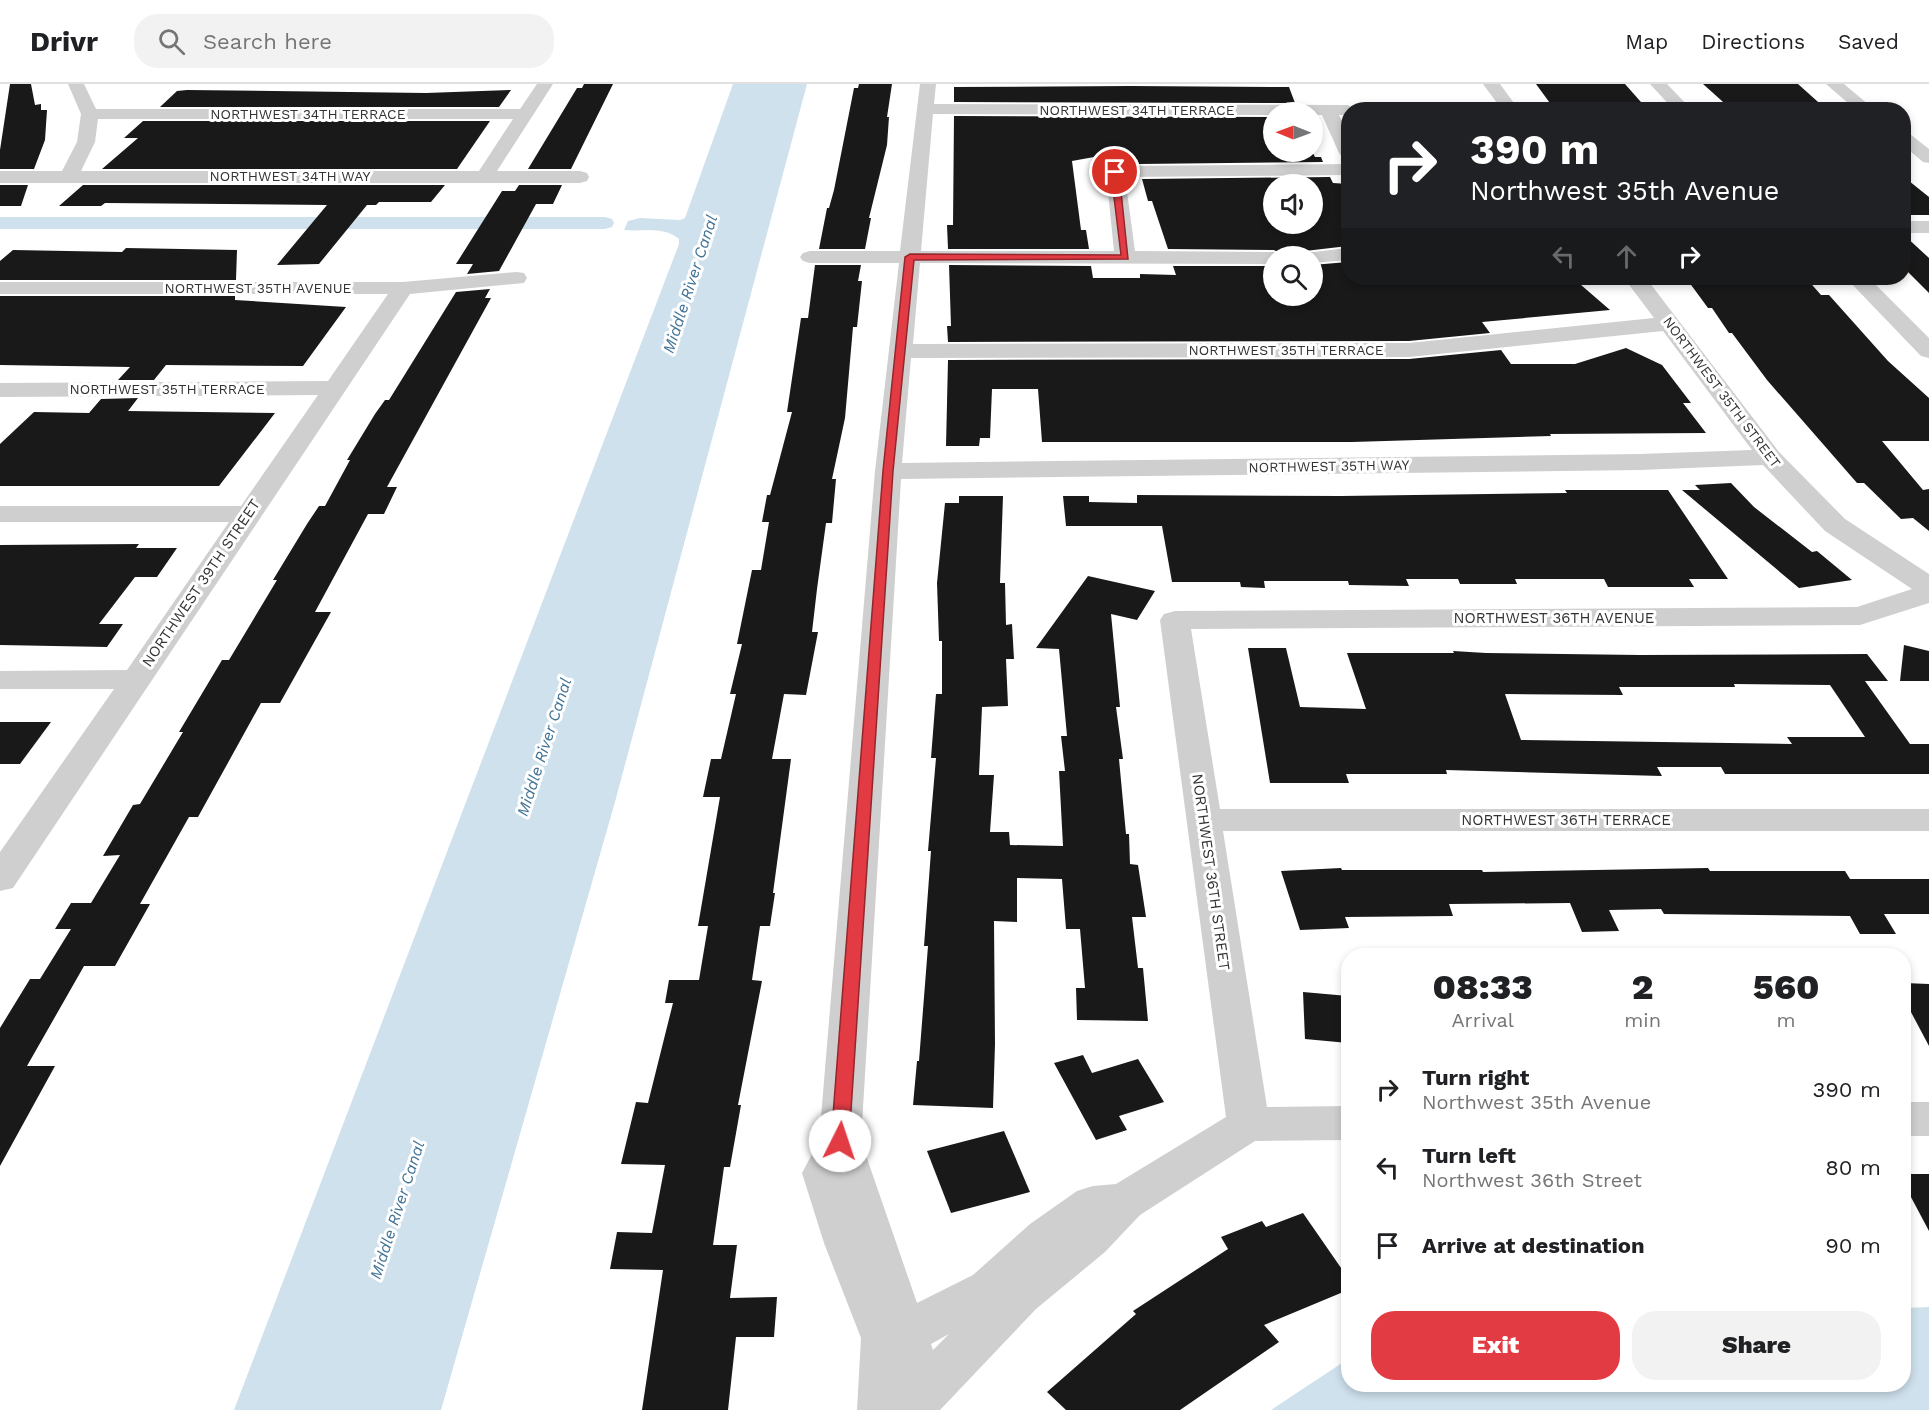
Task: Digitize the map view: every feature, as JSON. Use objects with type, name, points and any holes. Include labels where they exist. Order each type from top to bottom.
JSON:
[{"type":"street","points":[[69,176],[86,142],[90,114],[76,84]]},
{"type":"street","points":[[485,177],[545,84]]},
{"type":"street","points":[[1491,84],[1505,102]]},
{"type":"street","points":[[1658,84],[1676,102]]},
{"type":"street","points":[[1834,84],[1857,102]]},
{"type":"street","points":[[900,1406],[894,1336],[840,1141],[888,471],[926,96]]},
{"type":"street","name":"NORTHWEST 34TH TERRACE","points":[[926,96],[1341,110]]},
{"type":"street","points":[[1328,110],[1341,138]]},
{"type":"street","name":"NORTHWEST 34TH TERRACE","points":[[90,114],[525,114]]},
{"type":"street","points":[[1911,144],[1929,158]]},
{"type":"street","points":[[1125,257],[1115,172],[1341,170]]},
{"type":"street","name":"NORTHWEST 34TH WAY","points":[[0,177],[580,177]]},
{"type":"street","points":[[1911,227],[1929,227]]},
{"type":"street","points":[[1323,256],[1341,255]]},
{"type":"street","points":[[810,256],[1263,258]]},
{"type":"street","name":"NORTHWEST 35TH AVENUE","points":[[0,288],[403,288],[516,278]]},
{"type":"street","name":"NORTHWEST 35TH STREET","points":[[1640,285],[1770,457],[1835,525],[1929,587]]},
{"type":"street","points":[[1864,285],[1929,351]]},
{"type":"street","name":"NORTHWEST 39TH STREET","points":[[0,879],[403,288]]},
{"type":"street","name":"NORTHWEST 35TH TERRACE","points":[[900,351],[1409,350],[1671,324]]},
{"type":"street","name":"NORTHWEST 35TH TERRACE","points":[[0,390],[334,388]]},
{"type":"street","name":"NORTHWEST 35TH WAY","points":[[888,471],[1640,462],[1770,457]]},
{"type":"street","points":[[0,514],[249,514]]},
{"type":"street","name":"NORTHWEST 36TH AVENUE","points":[[1174,620],[1860,616],[1929,593]]},
{"type":"street","name":"NORTHWEST 36TH STREET","points":[[1174,620],[1248,1124]]},
{"type":"street","points":[[0,680],[136,679]]},
{"type":"street","name":"NORTHWEST 36TH TERRACE","points":[[1203,820],[1929,820]]},
{"type":"street","points":[[1911,1119],[1929,1119]]},
{"type":"street","points":[[900,1406],[1019,1295],[1089,1238],[1124,1202],[1248,1124],[1341,1123]]},
{"type":"street","points":[[894,1336],[989,1289],[1047,1238],[1093,1204],[1124,1202]]},
{"type":"water","name":"Middle River Canal","points":[[733,84],[807,84],[615,802],[441,1410],[234,1410],[679,244],[679,239],[667,232],[624,230],[628,221],[640,218],[680,220],[685,218]]},
{"type":"water","points":[[1929,1307],[1929,1410],[1271,1410],[1341,1364],[1341,1392],[1911,1392],[1911,1308]]},
{"type":"building","points":[[10,84],[31,84],[35,105],[41,104],[41,110],[47,110],[45,140],[34,169],[0,169],[0,150]]},
{"type":"building","points":[[584,84],[613,84],[571,169],[528,169],[577,88],[582,88]]},
{"type":"building","points":[[859,84],[892,84],[887,117],[889,117],[887,145],[869,218],[871,218],[865,249],[819,249],[827,208],[829,208],[834,190],[854,88],[858,88]]},
{"type":"building","points":[[1536,84],[1625,84],[1641,102],[1549,102]]},
{"type":"building","points":[[1703,84],[1798,84],[1818,102],[1723,102]]},
{"type":"building","points":[[954,87],[1289,87],[1295,102],[954,102]]},
{"type":"building","points":[[511,90],[499,107],[160,107],[177,91],[426,93]]},
{"type":"building","points":[[954,116],[1263,117],[1263,162],[1323,162],[1139,164],[1137,159],[1129,159],[1127,151],[1072,161],[1081,230],[1086,230],[1089,249],[948,249],[947,225],[953,225]]},
{"type":"building","points":[[143,121],[490,121],[457,169],[102,169],[138,138],[124,138]]},
{"type":"building","points":[[1323,177],[1330,177],[1333,183],[1341,184],[1341,247],[1323,249],[1323,246],[1263,246],[1263,250],[1168,249],[1152,201],[1148,201],[1142,179],[1263,178],[1263,234],[1323,234]]},
{"type":"building","points":[[1911,183],[1929,197],[1929,215],[1911,215]]},
{"type":"building","points":[[0,185],[28,185],[21,206],[0,206]]},
{"type":"building","points":[[83,185],[445,185],[431,202],[379,202],[376,205],[367,205],[319,264],[277,265],[327,205],[105,203],[101,206],[59,206]]},
{"type":"building","points":[[519,185],[562,185],[553,204],[536,204],[499,271],[467,274],[473,264],[456,264],[502,191],[515,191]]},
{"type":"building","points":[[1911,241],[1929,258],[1929,293],[1911,275]]},
{"type":"building","points":[[126,248],[237,250],[236,280],[0,280],[0,261],[13,250],[122,252]]},
{"type":"building","points":[[1341,263],[1341,285],[1581,285],[1610,310],[1482,322],[1490,333],[1409,341],[948,342],[947,326],[951,326],[949,265],[1091,266],[1093,278],[1140,278],[1140,274],[1176,275],[1173,266],[1263,266],[1263,306],[1323,306],[1323,264]]},
{"type":"building","points":[[815,265],[861,265],[858,281],[862,281],[857,327],[853,327],[845,418],[832,479],[836,479],[832,523],[826,523],[817,589],[812,632],[818,632],[806,695],[784,694],[772,759],[791,759],[773,893],[775,893],[770,926],[760,926],[752,980],[762,981],[738,1105],[741,1105],[730,1167],[724,1167],[713,1245],[737,1245],[730,1298],[777,1297],[774,1337],[736,1337],[728,1410],[642,1410],[663,1270],[610,1269],[617,1232],[652,1233],[665,1165],[621,1164],[636,1102],[648,1103],[673,1003],[665,1003],[669,980],[699,980],[708,926],[698,926],[720,797],[703,797],[711,759],[721,759],[736,694],[730,694],[742,644],[737,644],[752,570],[761,570],[769,522],[762,522],[767,495],[770,495],[792,412],[787,412],[801,318],[808,318]]},
{"type":"building","points":[[1691,285],[1812,285],[1821,295],[1829,295],[1888,361],[1929,398],[1929,441],[1882,441],[1923,490],[1929,489],[1929,531],[1913,518],[1901,519],[1864,483],[1857,483],[1767,380],[1712,308],[1708,308]]},
{"type":"building","points":[[490,289],[485,298],[491,298],[387,487],[397,487],[384,514],[368,514],[315,612],[331,612],[280,703],[261,703],[198,817],[189,817],[140,904],[150,904],[115,966],[84,966],[27,1066],[55,1066],[0,1166],[0,1028],[30,979],[40,979],[71,929],[55,929],[71,903],[91,903],[120,855],[103,856],[133,805],[140,804],[222,660],[229,660],[277,580],[273,580],[307,524],[319,506],[325,506],[350,460],[347,460],[375,414],[385,400],[389,400],[456,292]]},
{"type":"building","points":[[0,296],[235,296],[235,300],[346,307],[303,366],[166,365],[154,380],[118,380],[130,367],[0,365]]},
{"type":"building","points":[[1626,348],[1662,365],[1691,403],[1683,403],[1706,433],[1550,434],[1551,436],[1352,442],[1042,442],[1038,389],[992,389],[990,438],[980,438],[979,446],[946,446],[948,360],[1409,359],[1501,350],[1511,364],[1575,364]]},
{"type":"building","points":[[138,398],[128,411],[275,413],[219,486],[0,486],[0,444],[34,412],[89,413],[101,399]]},
{"type":"building","points":[[1731,483],[1754,507],[1812,552],[1817,551],[1852,580],[1799,588],[1682,490],[1700,490],[1695,485]]},
{"type":"building","points":[[1565,490],[1668,490],[1728,579],[1689,579],[1694,587],[1608,587],[1604,579],[1515,579],[1517,584],[1460,584],[1458,579],[1406,579],[1409,586],[1349,585],[1348,581],[1264,581],[1265,588],[1241,587],[1240,582],[1172,582],[1162,526],[1066,526],[1063,496],[1089,496],[1089,502],[1137,503],[1137,495],[1341,496],[1567,493]]},
{"type":"building","points":[[959,496],[1003,496],[1000,583],[1005,583],[1006,625],[1012,624],[1014,659],[1006,659],[1008,706],[982,707],[979,775],[994,775],[990,832],[1009,832],[1010,845],[1063,846],[1059,771],[1065,771],[1061,736],[1067,736],[1059,649],[1036,648],[1088,576],[1155,591],[1137,620],[1111,614],[1120,707],[1116,707],[1123,759],[1119,759],[1126,834],[1129,834],[1130,864],[1138,865],[1146,917],[1132,917],[1138,968],[1143,968],[1148,1021],[1077,1020],[1076,988],[1085,988],[1080,929],[1066,929],[1062,879],[1017,878],[1017,922],[994,921],[993,1108],[913,1105],[917,1061],[919,1061],[928,946],[924,946],[931,851],[928,851],[936,758],[931,758],[936,694],[942,694],[942,641],[939,641],[937,583],[945,503],[959,503]]},
{"type":"building","points":[[139,544],[136,548],[177,548],[157,577],[135,577],[99,624],[123,624],[107,647],[0,645],[0,545]]},
{"type":"building","points":[[1904,645],[1929,651],[1929,681],[1900,681]]},
{"type":"building","points":[[1248,648],[1286,648],[1300,707],[1366,709],[1347,653],[1454,653],[1453,651],[1640,655],[1867,654],[1888,681],[1865,681],[1910,744],[1929,744],[1929,774],[1725,774],[1721,767],[1657,767],[1662,776],[1446,770],[1447,774],[1346,774],[1349,783],[1270,783]],"holes":[[[1734,684],[1830,685],[1865,737],[1787,737],[1792,744],[1521,740],[1505,694],[1623,695],[1619,687],[1735,687]]]},
{"type":"building","points":[[0,722],[51,722],[20,764],[0,764]]},
{"type":"building","points":[[1341,868],[1342,870],[1482,870],[1483,872],[1708,868],[1710,871],[1845,871],[1850,879],[1929,879],[1929,914],[1884,914],[1896,934],[1860,934],[1850,916],[1664,914],[1661,909],[1609,910],[1619,931],[1582,932],[1570,903],[1449,904],[1453,916],[1345,917],[1349,928],[1300,930],[1281,871]]},
{"type":"building","points":[[1911,983],[1929,984],[1929,1046],[1911,1012]]},
{"type":"building","points":[[1303,992],[1341,995],[1341,1042],[1305,1039]]},
{"type":"building","points":[[1083,1055],[1092,1073],[1138,1059],[1164,1102],[1119,1116],[1127,1130],[1096,1140],[1054,1063]]},
{"type":"building","points":[[1004,1131],[1030,1192],[951,1213],[927,1151]]},
{"type":"building","points":[[1911,1174],[1929,1174],[1929,1231],[1911,1197]]},
{"type":"building","points":[[1303,1213],[1341,1268],[1341,1293],[1264,1325],[1279,1342],[1180,1410],[1066,1410],[1047,1392],[1136,1314],[1133,1311],[1228,1249],[1221,1237],[1262,1221],[1266,1227]]},
{"type":"waterway","points":[[0,223],[605,223]]},
{"type":"route","points":[[840,1141],[888,471],[910,257],[1125,257],[1115,172]]}]
